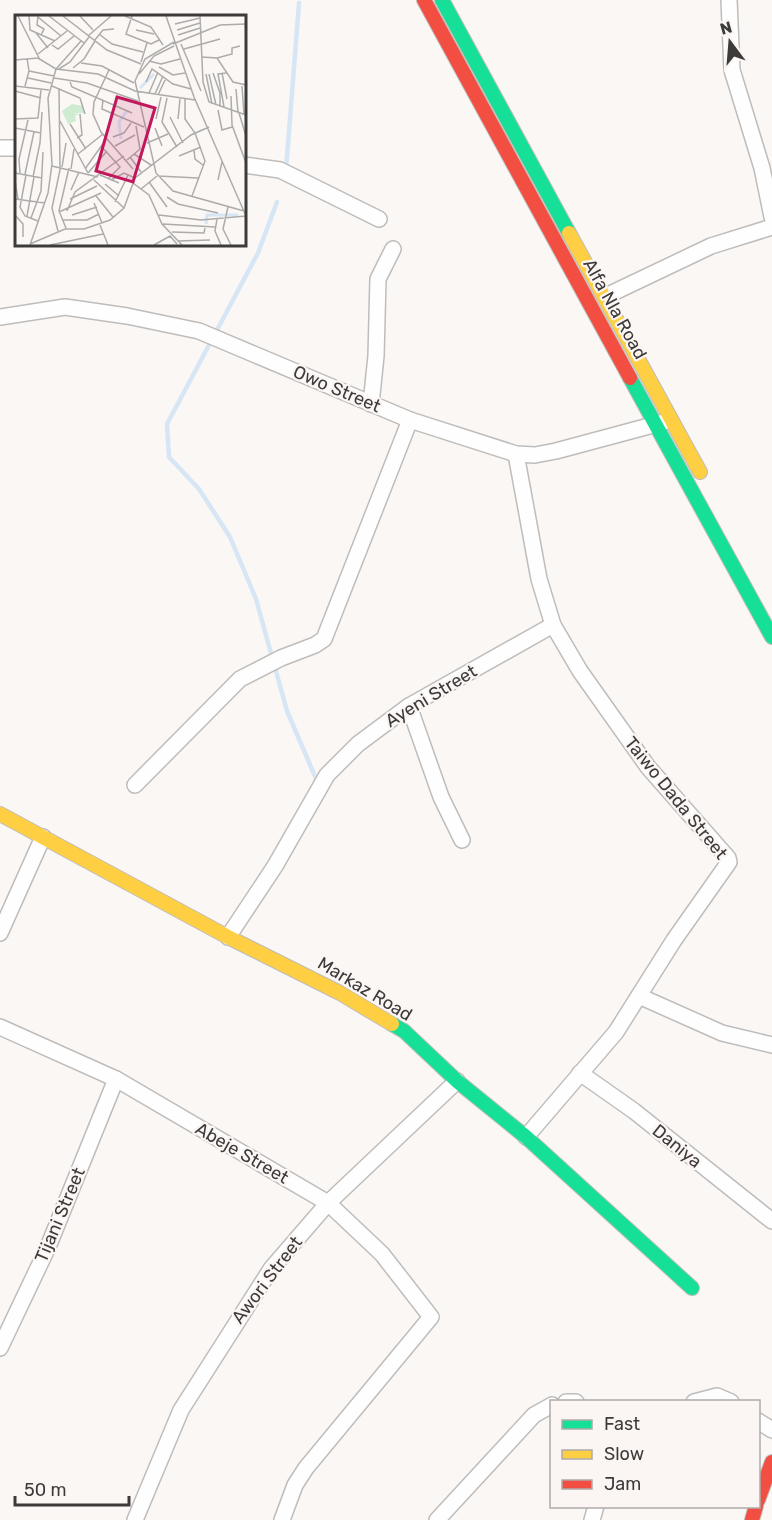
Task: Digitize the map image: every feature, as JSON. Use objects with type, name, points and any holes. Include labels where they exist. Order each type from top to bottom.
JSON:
[{"type":"main road","name":"Alfa Nla Road","points":[[424,0],[665,422],[707,486]]},
{"type":"main road","name":"Alfa Nla Road","points":[[442,0],[606,296],[665,422],[772,637]]},
{"type":"main road","name":"Markaz Road","points":[[0,814],[228,937],[373,1011],[404,1031],[457,1081],[526,1137],[692,1288]]},
{"type":"main road","points":[[760,1497],[772,1462]]},
{"type":"street","points":[[729,0],[732,70],[762,168],[772,217]]},
{"type":"street","points":[[246,165],[280,170],[379,219]]},
{"type":"street","points":[[606,296],[711,246],[772,227]]},
{"type":"street","points":[[371,404],[376,356],[378,279],[393,249]]},
{"type":"street","name":"Owo Street","points":[[0,317],[65,307],[127,316],[199,331],[410,420],[516,454],[535,455],[556,451],[665,422]]},
{"type":"street","points":[[135,785],[240,679],[324,639],[410,420]]},
{"type":"street","name":"Taiwo Dada Street","points":[[516,454],[539,579],[553,625],[580,670],[648,767],[728,858],[729,862],[674,940],[616,1032],[526,1137]]},
{"type":"street","name":"Ayeni Street","points":[[228,937],[275,866],[327,775],[375,730],[409,706],[553,625]]},
{"type":"street","points":[[409,706],[441,797],[462,840]]},
{"type":"street","points":[[0,933],[43,837]]},
{"type":"street","points":[[639,996],[722,1033],[772,1045]]},
{"type":"street","name":"Abeje Street","points":[[0,1027],[116,1079],[328,1203],[382,1254],[431,1317],[306,1468],[295,1485],[282,1520]]},
{"type":"street","name":"Daniya","points":[[580,1073],[634,1111],[772,1221]]},
{"type":"street","name":"Tijani Street","points":[[0,1348],[48,1247],[116,1079]]},
{"type":"street","name":"Awori Street","points":[[135,1520],[181,1410],[220,1345],[271,1269],[328,1203],[457,1081]]},
{"type":"street","points":[[699,1400],[717,1396],[728,1400]]},
{"type":"street","points":[[437,1520],[534,1414],[550,1406]]},
{"type":"waterway","points":[[286,170],[299,3]]},
{"type":"waterway","points":[[277,202],[258,253],[167,424],[169,457],[199,489],[230,537],[256,599],[287,711],[317,781]]},
{"type":"traffic: fast","points":[[442,0],[569,233]]},
{"type":"traffic: fast","points":[[630,378],[772,637]]},
{"type":"traffic: fast","points":[[392,1024],[404,1031],[457,1081],[526,1137],[692,1288]]},
{"type":"traffic: slow","points":[[569,233],[700,472]]},
{"type":"traffic: slow","points":[[0,814],[228,937],[340,993],[392,1024]]},
{"type":"traffic: jam","points":[[424,0],[630,378]]},
{"type":"traffic: jam","points":[[760,1495],[772,1462]]},
{"type":"traffic: jam","points":[[752,1520],[755,1508]]}]
